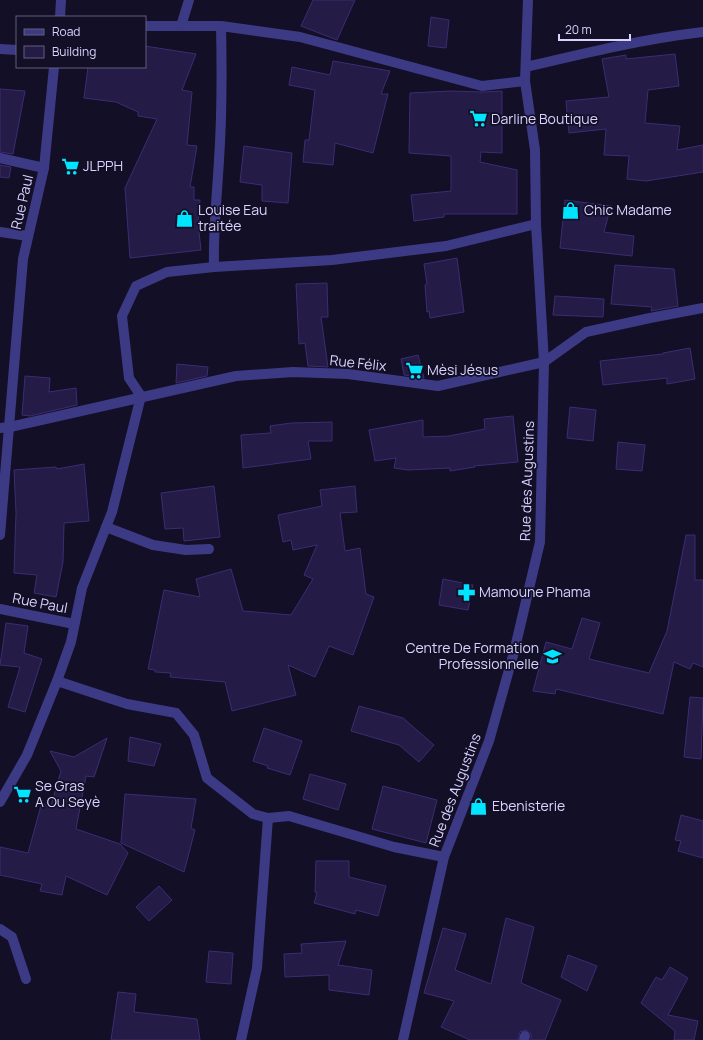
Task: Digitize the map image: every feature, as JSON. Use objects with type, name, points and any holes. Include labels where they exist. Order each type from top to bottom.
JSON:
[{"type":"street","points":[[60,16],[61,0]]},
{"type":"street","points":[[181,26],[188,0]]},
{"type":"street","name":"Rue des Augustins","points":[[404,1040],[444,857],[489,741],[514,652],[540,542],[544,362],[536,224],[535,150],[525,81],[528,0]]},
{"type":"street","points":[[146,26],[221,26],[300,37],[482,86],[525,81]]},
{"type":"street","points":[[214,267],[213,235],[219,160],[222,79],[221,26]]},
{"type":"street","points":[[526,67],[673,35],[703,32]]},
{"type":"street","points":[[0,49],[16,50]]},
{"type":"street","name":"Rue Paul","points":[[0,535],[5,427],[23,259],[44,168],[54,68]]},
{"type":"street","points":[[0,158],[44,168]]},
{"type":"street","points":[[0,802],[27,755],[57,682],[74,624],[82,588],[112,512],[141,396],[129,378],[122,316],[136,286],[167,272],[214,267],[332,260],[446,246],[536,224]]},
{"type":"street","points":[[0,232],[28,236]]},
{"type":"street","name":"Rue Félix","points":[[5,427],[236,376],[293,372],[348,374],[438,386],[544,362],[586,332],[703,308]]},
{"type":"street","points":[[106,527],[153,545],[186,550],[210,548]]},
{"type":"street","name":"Rue Paul","points":[[0,609],[74,624]]},
{"type":"street","points":[[57,682],[127,704],[176,713],[194,735],[207,778],[253,814],[268,818],[289,816],[394,847],[444,857]]},
{"type":"street","points":[[241,1040],[256,968],[268,818]]},
{"type":"street","points":[[0,929],[12,937],[26,979]]},
{"type":"building","points":[[313,0],[355,0],[337,40],[301,26]]},
{"type":"building","points":[[431,17],[449,20],[446,48],[428,46]]},
{"type":"building","points":[[146,46],[196,54],[182,90],[192,92],[187,145],[197,146],[190,187],[194,187],[194,200],[200,200],[198,223],[201,250],[130,258],[125,188],[157,119],[138,116],[138,112],[116,102],[84,98],[88,68],[146,68]]},
{"type":"building","points":[[675,54],[679,86],[648,90],[645,123],[680,126],[677,150],[703,145],[703,172],[646,181],[627,179],[629,156],[604,155],[606,129],[569,133],[566,101],[609,97],[602,59],[626,55],[626,59]]},
{"type":"building","points":[[333,61],[390,71],[381,94],[388,94],[373,153],[335,143],[333,165],[303,162],[305,140],[309,140],[315,90],[289,85],[292,67],[330,75]]},
{"type":"building","points":[[0,89],[25,91],[13,154],[0,152]]},
{"type":"building","points":[[502,91],[502,153],[481,152],[480,162],[517,170],[517,214],[444,214],[444,217],[414,221],[411,195],[451,191],[451,156],[409,153],[410,93]]},
{"type":"building","points":[[244,146],[292,153],[288,203],[262,201],[262,185],[240,182]]},
{"type":"building","points":[[0,165],[11,167],[9,178],[0,177]]},
{"type":"building","points":[[565,200],[611,206],[604,232],[634,236],[632,256],[560,248]]},
{"type":"building","points":[[457,258],[464,312],[430,318],[429,311],[427,312],[425,285],[427,284],[424,264]]},
{"type":"building","points":[[615,265],[674,269],[678,306],[651,311],[652,307],[611,304]]},
{"type":"building","points":[[327,283],[328,317],[321,317],[328,367],[308,366],[305,343],[299,344],[296,284]]},
{"type":"building","points":[[555,296],[604,299],[603,317],[553,315]]},
{"type":"building","points":[[690,348],[695,379],[667,384],[667,378],[603,385],[600,361],[663,354]]},
{"type":"building","points":[[418,355],[424,378],[404,375],[401,359]]},
{"type":"building","points":[[177,364],[208,367],[207,376],[176,383]]},
{"type":"building","points":[[25,376],[50,378],[49,392],[76,388],[77,405],[30,416],[22,415]]},
{"type":"building","points":[[570,407],[596,410],[593,441],[567,438]]},
{"type":"building","points":[[513,416],[518,462],[474,466],[475,467],[450,471],[450,468],[408,470],[394,468],[396,458],[375,461],[369,430],[423,420],[423,437],[449,436],[485,429],[484,419]]},
{"type":"building","points":[[332,422],[332,441],[308,441],[311,459],[243,468],[241,435],[271,433],[270,426],[291,423]]},
{"type":"building","points":[[618,442],[645,445],[642,471],[616,469]]},
{"type":"building","points":[[84,464],[89,521],[64,523],[63,562],[56,597],[34,593],[37,575],[14,573],[16,513],[14,470],[56,467],[57,469]]},
{"type":"building","points":[[214,486],[220,537],[184,541],[183,528],[165,529],[161,493]]},
{"type":"building","points":[[355,486],[357,512],[340,513],[345,551],[360,548],[366,594],[374,597],[353,655],[329,646],[315,677],[288,665],[296,695],[232,711],[225,682],[170,677],[171,673],[155,672],[155,670],[148,669],[164,590],[200,597],[196,579],[231,569],[243,611],[291,615],[313,579],[304,575],[317,545],[293,550],[291,540],[283,542],[278,515],[322,506],[320,490]]},
{"type":"building","points":[[686,535],[695,535],[695,580],[703,580],[703,667],[693,663],[690,669],[674,662],[663,714],[556,689],[555,694],[533,691],[546,642],[572,649],[582,618],[600,623],[589,659],[649,673],[667,631]]},
{"type":"building","points":[[443,579],[473,585],[468,610],[439,605]]},
{"type":"building","points":[[6,623],[28,626],[24,653],[42,659],[25,712],[8,707],[20,667],[0,665]]},
{"type":"building","points":[[690,697],[703,698],[701,759],[684,757]]},
{"type":"building","points":[[359,706],[403,718],[434,745],[419,762],[399,745],[351,731]]},
{"type":"building","points":[[264,728],[302,741],[290,775],[267,768],[268,766],[253,761]]},
{"type":"building","points":[[130,737],[161,744],[154,766],[128,761]]},
{"type":"building","points":[[107,738],[94,777],[86,776],[76,829],[120,844],[128,853],[107,895],[66,876],[62,895],[40,891],[42,884],[0,875],[0,847],[28,853],[42,802],[50,809],[61,771],[50,751],[74,757]]},
{"type":"building","points":[[310,774],[346,784],[338,810],[303,799]]},
{"type":"building","points":[[383,786],[437,800],[426,843],[372,829]]},
{"type":"building","points":[[125,794],[196,799],[191,828],[195,830],[184,872],[121,843]]},
{"type":"building","points":[[681,815],[703,821],[703,858],[678,851],[681,841],[675,840]]},
{"type":"building","points":[[316,861],[349,861],[349,877],[386,886],[378,916],[356,910],[355,914],[314,903],[317,893],[315,892]]},
{"type":"building","points":[[159,886],[172,900],[149,921],[136,907]]},
{"type":"building","points":[[506,918],[534,927],[521,983],[561,1000],[545,1040],[531,1040],[531,1034],[526,1030],[520,1032],[518,1040],[470,1040],[441,1027],[454,1001],[424,993],[443,928],[466,934],[455,970],[491,984]]},
{"type":"building","points":[[346,941],[338,965],[372,970],[369,995],[329,990],[329,975],[285,977],[284,954],[302,953],[301,944]]},
{"type":"building","points":[[209,951],[233,953],[231,984],[206,982]]},
{"type":"building","points":[[568,955],[597,966],[587,991],[561,977]]},
{"type":"building","points":[[670,967],[688,978],[668,1015],[698,1021],[694,1040],[674,1040],[675,1031],[641,1003],[656,977],[662,980]]},
{"type":"building","points":[[118,992],[136,994],[134,1012],[197,1019],[200,1040],[111,1040]]},
{"type":"place","name":"Darline Boutique","points":[[478,119]]},
{"type":"place","name":"JLPPH","points":[[70,166]]},
{"type":"place","name":"Chic Madame","points":[[571,210]]},
{"type":"place","name":"Louise Eau traitée","points":[[185,218]]},
{"type":"place","name":"Mèsi Jésus","points":[[414,370]]},
{"type":"place","name":"Mamoune Phama","points":[[466,592]]},
{"type":"place","name":"Centre De Formation Professionnelle","points":[[552,656]]},
{"type":"place","name":"Se Gras A Ou Seyè","points":[[22,794]]},
{"type":"place","name":"Ebenisterie","points":[[479,806]]}]
